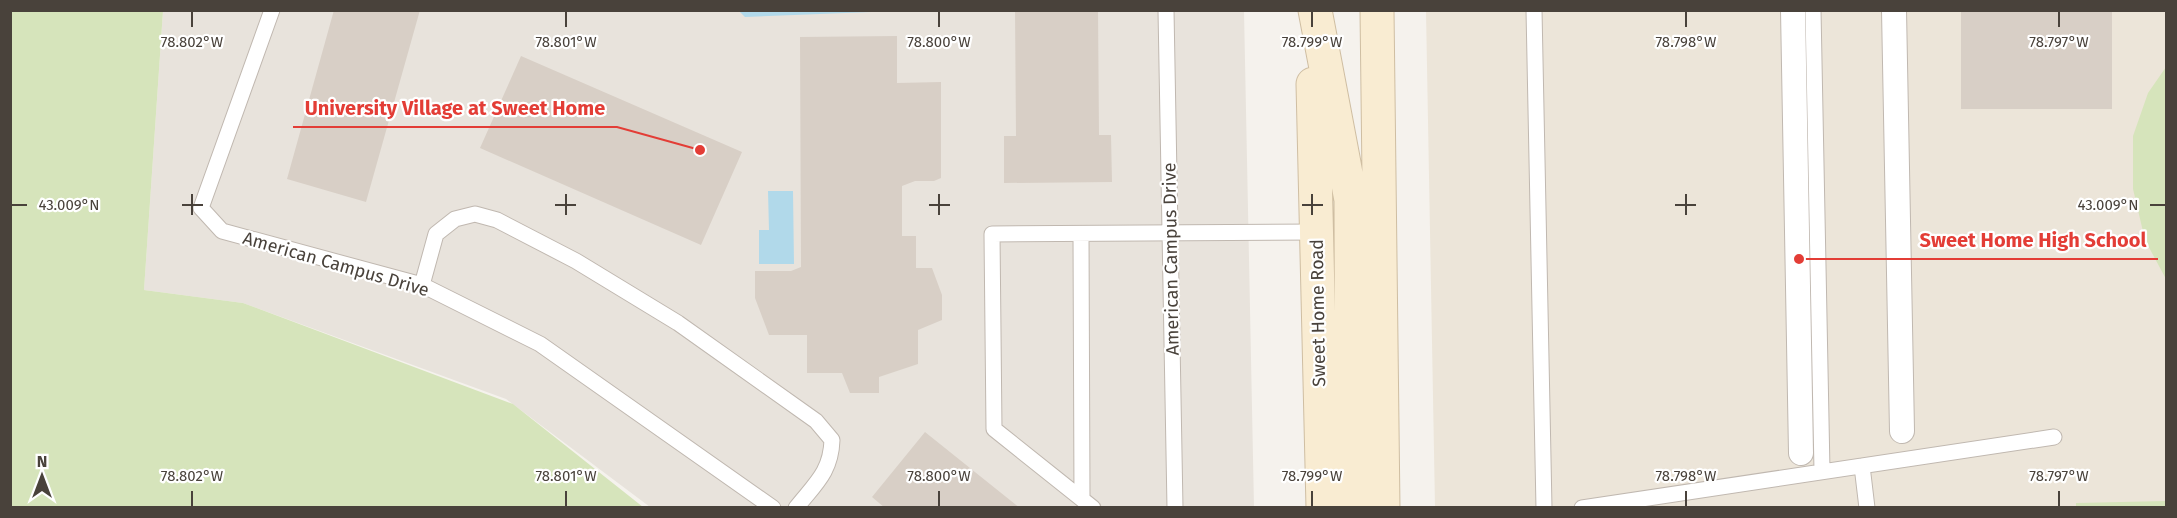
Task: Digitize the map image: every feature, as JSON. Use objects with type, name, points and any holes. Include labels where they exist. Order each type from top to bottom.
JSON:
[{"type":"main road","name":"Sweet Home Road","points":[[1314,10],[1323,507]]},
{"type":"main road","points":[[1314,10],[1351,200],[1352,507]]},
{"type":"main road","points":[[1377,10],[1383,507]]},
{"type":"street","points":[[1793,10],[1801,453]]},
{"type":"street","points":[[1894,10],[1902,431]]},
{"type":"lane","name":"American Campus Drive","points":[[272,10],[201,208],[222,231],[422,285],[540,344],[773,507]]},
{"type":"lane","name":"American Campus Drive","points":[[1166,10],[1175,507]]},
{"type":"lane","points":[[1534,10],[1544,507]]},
{"type":"lane","points":[[1814,10],[1822,471]]},
{"type":"lane","points":[[422,285],[436,234],[454,219],[475,214],[498,220],[576,261],[678,323],[816,421],[832,440],[832,453],[827,469],[796,507]]},
{"type":"lane","points":[[1087,503],[994,429],[992,234],[1317,232]]},
{"type":"lane","points":[[1081,234],[1087,503]]},
{"type":"lane","points":[[1582,507],[1643,503],[1822,471],[2054,437]]},
{"type":"lane","points":[[1862,466],[1867,507]]},
{"type":"shaded area","points":[[163,11],[1244,11],[1254,507],[650,507],[506,399],[243,303],[144,290]]},
{"type":"shaded area","points":[[1426,11],[2166,11],[2166,507],[1435,507]]},
{"type":"green space","points":[[10,11],[163,11],[144,290],[243,303],[513,404],[643,507],[11,507]]},
{"type":"green space","points":[[2166,67],[2166,279],[2145,240],[2133,189],[2133,136],[2148,93]]},
{"type":"green space","points":[[2166,501],[2166,507],[2076,507],[2076,503]]},
{"type":"water","points":[[739,11],[897,11],[745,17]]},
{"type":"water","points":[[768,191],[793,191],[794,264],[759,264],[759,230],[769,230]]},
{"type":"building","points":[[334,10],[420,10],[366,202],[287,179]]},
{"type":"building","points":[[1015,10],[1098,10],[1099,135],[1111,135],[1112,182],[1004,183],[1004,136],[1016,136]]},
{"type":"building","points":[[1961,10],[2112,10],[2112,109],[1961,109]]},
{"type":"building","points":[[897,36],[897,83],[941,82],[941,178],[934,181],[915,181],[902,186],[902,236],[916,236],[916,268],[932,268],[942,295],[942,320],[918,330],[918,364],[879,377],[879,393],[850,393],[842,373],[807,373],[807,335],[769,335],[755,298],[755,271],[791,271],[801,267],[800,37]]},
{"type":"building","points":[[521,56],[742,152],[701,245],[480,148]]},
{"type":"building","points":[[925,432],[1020,508],[885,508],[872,497]]},
{"type":"place","name":"University Village at Sweet Home","points":[[700,150]]},
{"type":"place","name":"Sweet Home High School","points":[[1799,259]]}]
